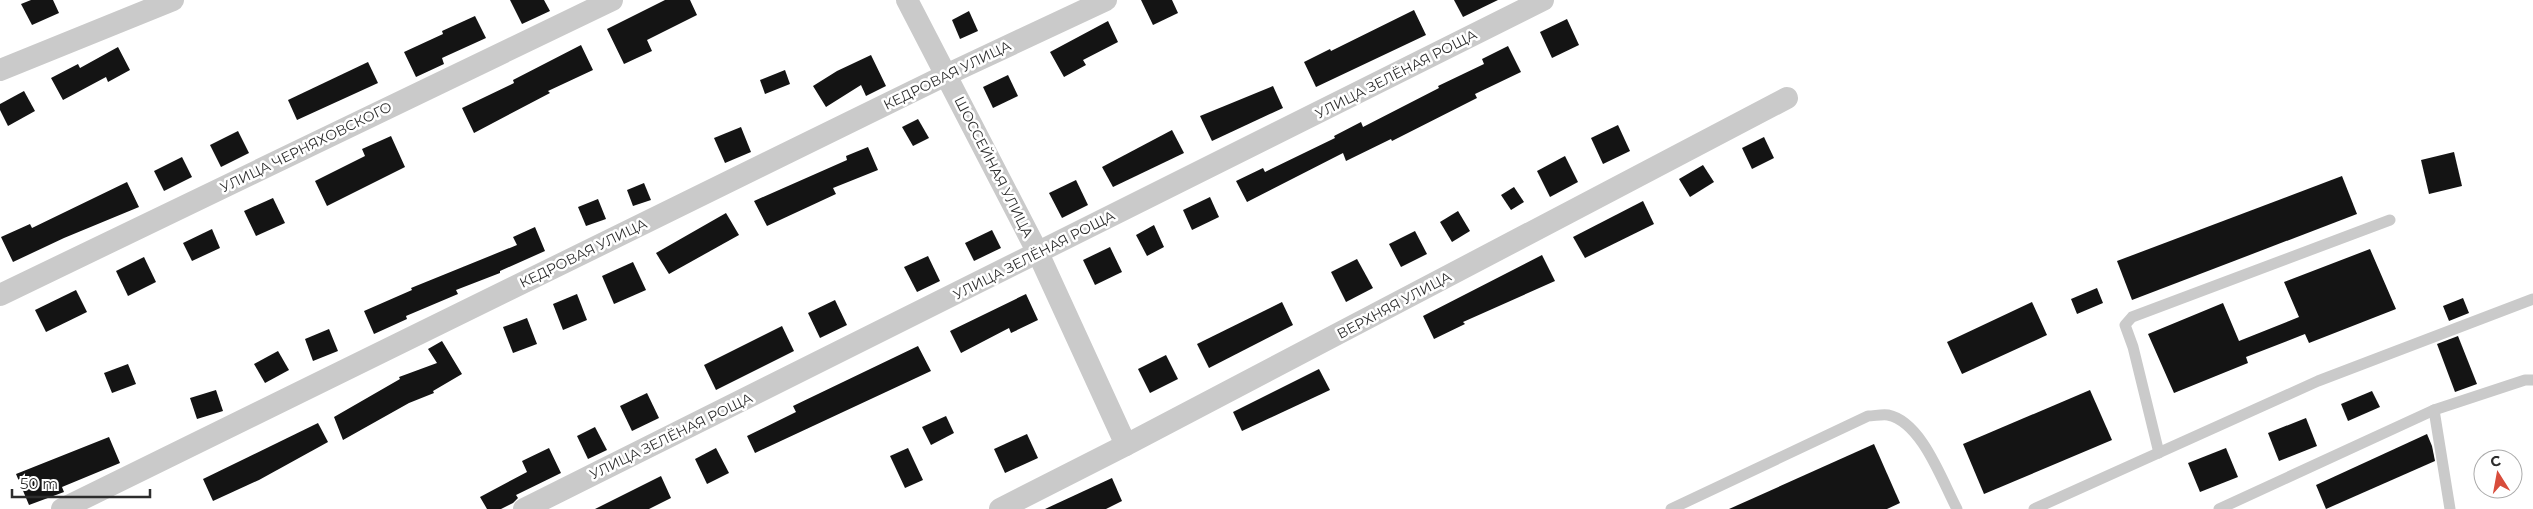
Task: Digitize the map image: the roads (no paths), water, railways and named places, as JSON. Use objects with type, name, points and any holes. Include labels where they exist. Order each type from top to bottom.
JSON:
[{"type":"street","points":[[0,70],[173,0]]},
{"type":"street","name":"УЛИЦА ЧЕРНЯХОВСКОГО","points":[[0,295],[612,0]]},
{"type":"street","name":"ШОССЕЙНАЯ УЛИЦА","points":[[907,0],[1038,253],[1126,445]]},
{"type":"street","name":"КЕДРОВАЯ УЛИЦА","points":[[62,509],[946,75],[1106,0]]},
{"type":"street","name":"УЛИЦА ЗЕЛЁНАЯ РОЩА","points":[[524,509],[1543,0]]},
{"type":"street","name":"ВЕРХНЯЯ УЛИЦА","points":[[1000,509],[1126,445],[1787,98]]},
{"type":"lane","points":[[2159,453],[2133,348],[2125,325],[2132,317],[2390,220]]},
{"type":"lane","points":[[2034,509],[2318,381],[2533,299]]},
{"type":"lane","points":[[2219,509],[2434,410],[2525,380],[2533,380]]},
{"type":"lane","points":[[2434,410],[2450,509]]},
{"type":"lane","points":[[1670,509],[1868,416],[1887,414],[1904,421],[1924,443],[1957,509]]}]
